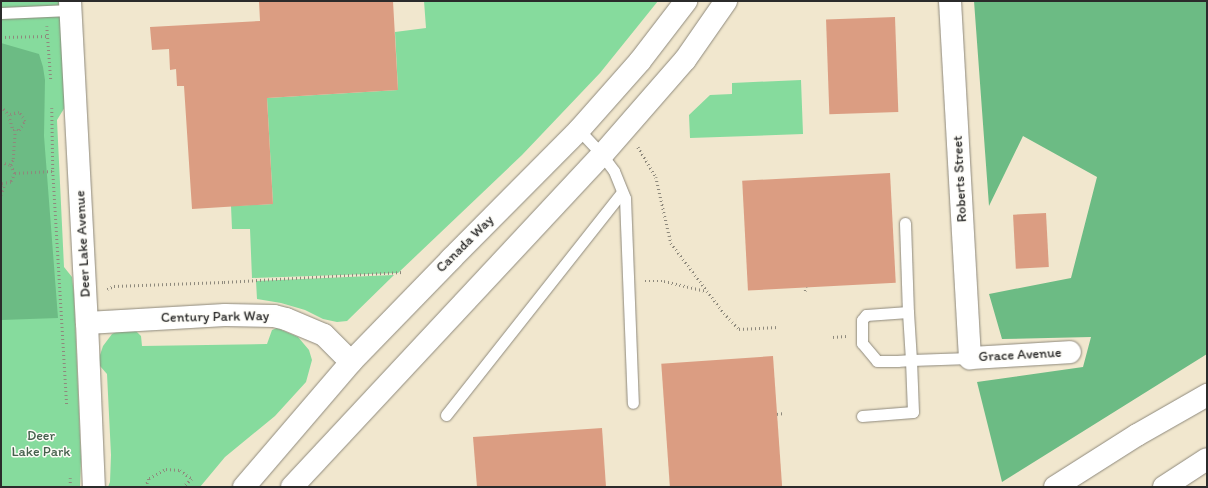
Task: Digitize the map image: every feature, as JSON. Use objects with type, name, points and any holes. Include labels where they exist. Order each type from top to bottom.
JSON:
[{"type":"main road","name":"Canada Way","points":[[244,487],[351,362],[580,130],[640,61],[686,1]]},
{"type":"main road","points":[[292,487],[602,155],[685,60],[726,1]]},
{"type":"main road","name":"Roberts Street","points":[[950,1],[970,358]]},
{"type":"main road","name":"Deer Lake Avenue","points":[[70,6],[88,323],[94,487]]},
{"type":"main road","name":"Century Park Way","points":[[88,323],[225,314],[274,316],[286,319],[324,335],[351,362]]},
{"type":"main road","name":"Grace Avenue","points":[[970,358],[1070,352]]},
{"type":"main road","points":[[1055,487],[1137,434],[1207,395]]},
{"type":"main road","points":[[1164,487],[1207,459]]},
{"type":"lane","points":[[1,13],[47,11],[70,6]]},
{"type":"lane","points":[[580,130],[614,171],[625,198],[633,403]]},
{"type":"lane","points":[[446,415],[622,192]]},
{"type":"lane","points":[[862,416],[913,412],[905,223]]},
{"type":"lane","points":[[908,312],[866,315],[862,320],[862,343],[877,360],[970,358]]},
{"type":"path","points":[[47,11],[51,87]]},
{"type":"path","points":[[1,37],[55,36]]},
{"type":"path","points":[[52,102],[53,172],[67,408]]},
{"type":"path","points":[[1,106],[9,115],[13,130],[16,130]]},
{"type":"path","points":[[9,115],[19,112],[25,121],[19,130],[16,130]]},
{"type":"path","points":[[15,173],[11,165],[16,130]]},
{"type":"path","points":[[638,147],[656,177],[671,243],[724,313],[739,329],[778,326]]},
{"type":"path","points":[[1,162],[11,165]]},
{"type":"path","points":[[15,173],[53,172]]},
{"type":"path","points":[[1,195],[2,184],[11,182],[15,173]]},
{"type":"path","points":[[100,293],[114,286],[224,282],[403,272]]},
{"type":"path","points":[[628,281],[664,281],[707,291]]},
{"type":"path","points":[[805,291],[806,287]]},
{"type":"path","points":[[833,337],[850,336]]},
{"type":"path","points":[[777,414],[784,413]]},
{"type":"path","points":[[145,487],[149,478],[166,469],[180,470],[192,479],[183,487]]},
{"type":"path","points":[[70,475],[70,487]]},
{"type":"green space","name":"Deer Lake Park","points":[[1,1],[60,1],[65,107],[57,120],[64,267],[72,277],[74,295],[81,459],[80,487],[1,487]]},
{"type":"green space","points":[[424,1],[658,1],[600,73],[522,155],[398,273],[252,278],[250,229],[232,229],[231,206],[273,204],[267,98],[398,90],[395,32],[426,28]]},
{"type":"green space","points":[[974,1],[1207,1],[1207,354],[1002,482],[977,382],[1083,367],[1091,337],[1002,339],[989,294],[1071,278],[1097,177],[1023,136],[989,206]]},
{"type":"green space","points":[[1,43],[39,54],[43,67],[45,80],[44,136],[58,318],[1,320]]},
{"type":"green space","points":[[801,80],[803,134],[690,138],[689,115],[710,95],[732,94],[732,83]]},
{"type":"green space","points":[[394,275],[347,321],[337,322],[323,319],[305,310],[281,303],[257,299],[256,281]]},
{"type":"green space","name":"Deer Lake Park","points":[[277,328],[298,337],[309,350],[312,360],[306,382],[275,416],[225,457],[200,487],[108,487],[110,482],[111,455],[107,374],[100,366],[99,358],[103,346],[112,334],[118,331],[136,331],[141,336],[142,346],[267,344],[272,330]]},
{"type":"building","points":[[259,1],[393,1],[398,90],[267,98],[273,204],[192,209],[184,86],[177,86],[176,69],[170,70],[169,49],[152,50],[150,27],[260,21]]},
{"type":"building","points":[[895,17],[898,112],[829,114],[826,19]]},
{"type":"building","points":[[890,173],[896,283],[748,291],[742,181]]},
{"type":"building","points":[[1046,213],[1049,267],[1016,269],[1013,215]]},
{"type":"building","points":[[773,356],[782,487],[670,487],[661,364]]},
{"type":"building","points":[[602,428],[606,487],[477,487],[473,437]]}]
